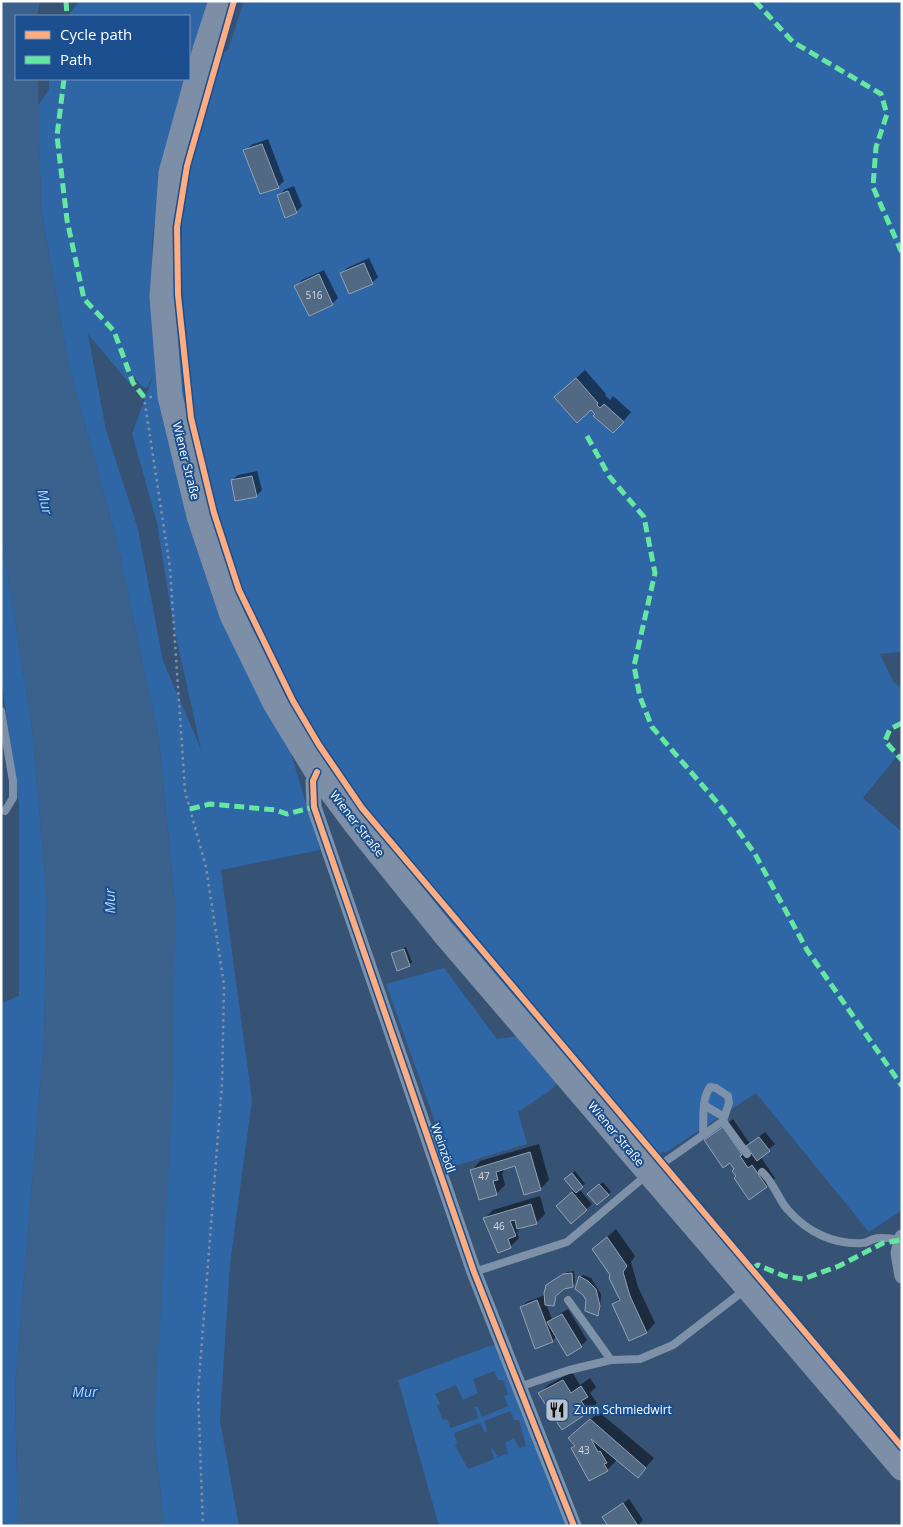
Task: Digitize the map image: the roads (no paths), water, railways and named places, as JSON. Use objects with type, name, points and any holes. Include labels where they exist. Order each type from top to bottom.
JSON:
[{"type":"main road","name":"Wiener Straße","points":[[221,1],[205,50],[172,173],[162,298],[170,396],[199,516],[232,615],[275,703],[317,772],[444,932],[902,1468]]},
{"type":"street","name":"Weinzödl","points":[[317,772],[314,781],[314,807],[474,1272],[518,1388],[574,1526]]},
{"type":"street","points":[[901,1238],[898,1253],[902,1276]]},
{"type":"lane","points":[[1,711],[13,798],[5,811]]},
{"type":"lane","points":[[474,1272],[567,1242],[649,1173],[703,1135],[724,1119],[729,1103],[728,1096],[723,1091],[710,1087],[706,1092],[704,1105],[703,1135]]},
{"type":"lane","points":[[704,1105],[724,1119],[747,1154]]},
{"type":"lane","points":[[762,1172],[767,1176],[781,1201],[798,1221],[836,1242],[865,1243],[875,1238],[901,1238]]},
{"type":"lane","points":[[518,1388],[569,1370],[611,1360],[640,1359],[673,1345],[747,1288]]},
{"type":"lane","points":[[568,1300],[611,1360]]},
{"type":"water","name":"Mur","points":[[1,1],[40,1],[37,15],[15,15],[15,80],[38,80],[41,207],[68,362],[117,542],[159,740],[175,903],[174,1072],[154,1432],[164,1526],[18,1526],[15,1387],[44,1039],[47,900],[32,726],[1,534]]},
{"type":"place","name":"Zum Schmiedwirt","points":[[557,1410]]}]
